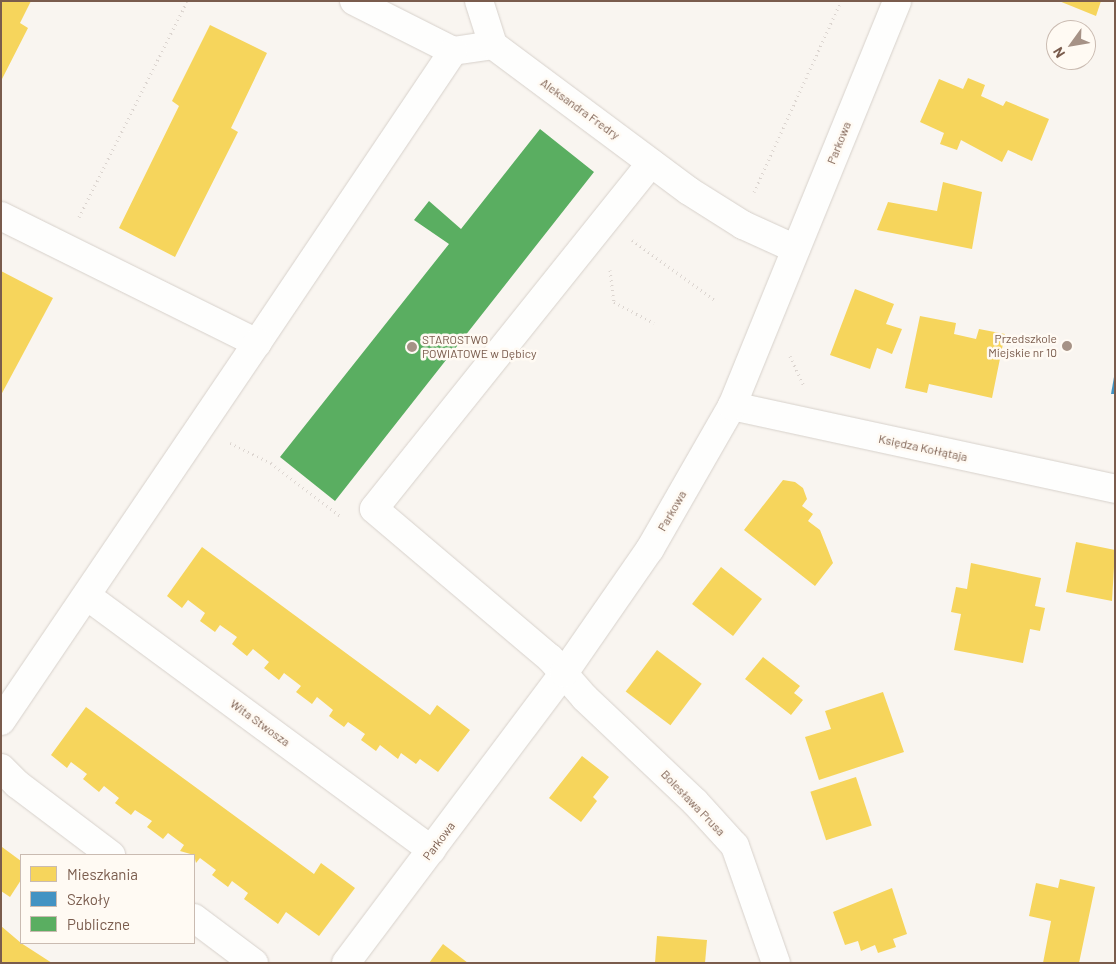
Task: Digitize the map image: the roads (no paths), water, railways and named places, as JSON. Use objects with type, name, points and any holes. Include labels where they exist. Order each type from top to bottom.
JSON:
[{"type":"street","points":[[354,1],[453,51],[493,45],[479,1]]},
{"type":"street","name":"Parkowa","points":[[346,963],[564,673],[650,549],[732,406],[897,1]]},
{"type":"street","name":"Aleksandra Fredry","points":[[493,45],[651,163],[743,225],[796,249]]},
{"type":"street","points":[[1,721],[453,51]]},
{"type":"street","name":"Bolesława Prusa","points":[[651,163],[374,509],[564,673],[735,846],[776,963]]},
{"type":"street","points":[[1,216],[257,343]]},
{"type":"street","name":"Księdza Kołłątaja","points":[[732,406],[1115,489]]},
{"type":"street","name":"Wita Stwosza","points":[[87,596],[432,850]]},
{"type":"street","points":[[1,768],[17,784],[110,854]]},
{"type":"street","points":[[195,919],[254,963]]},
{"type":"place","name":"Przedszkole Miejskie nr 10","points":[[1067,346]]},
{"type":"place","name":"STAROSTWO POWIATOWE w Dębicy","points":[[412,347]]}]
